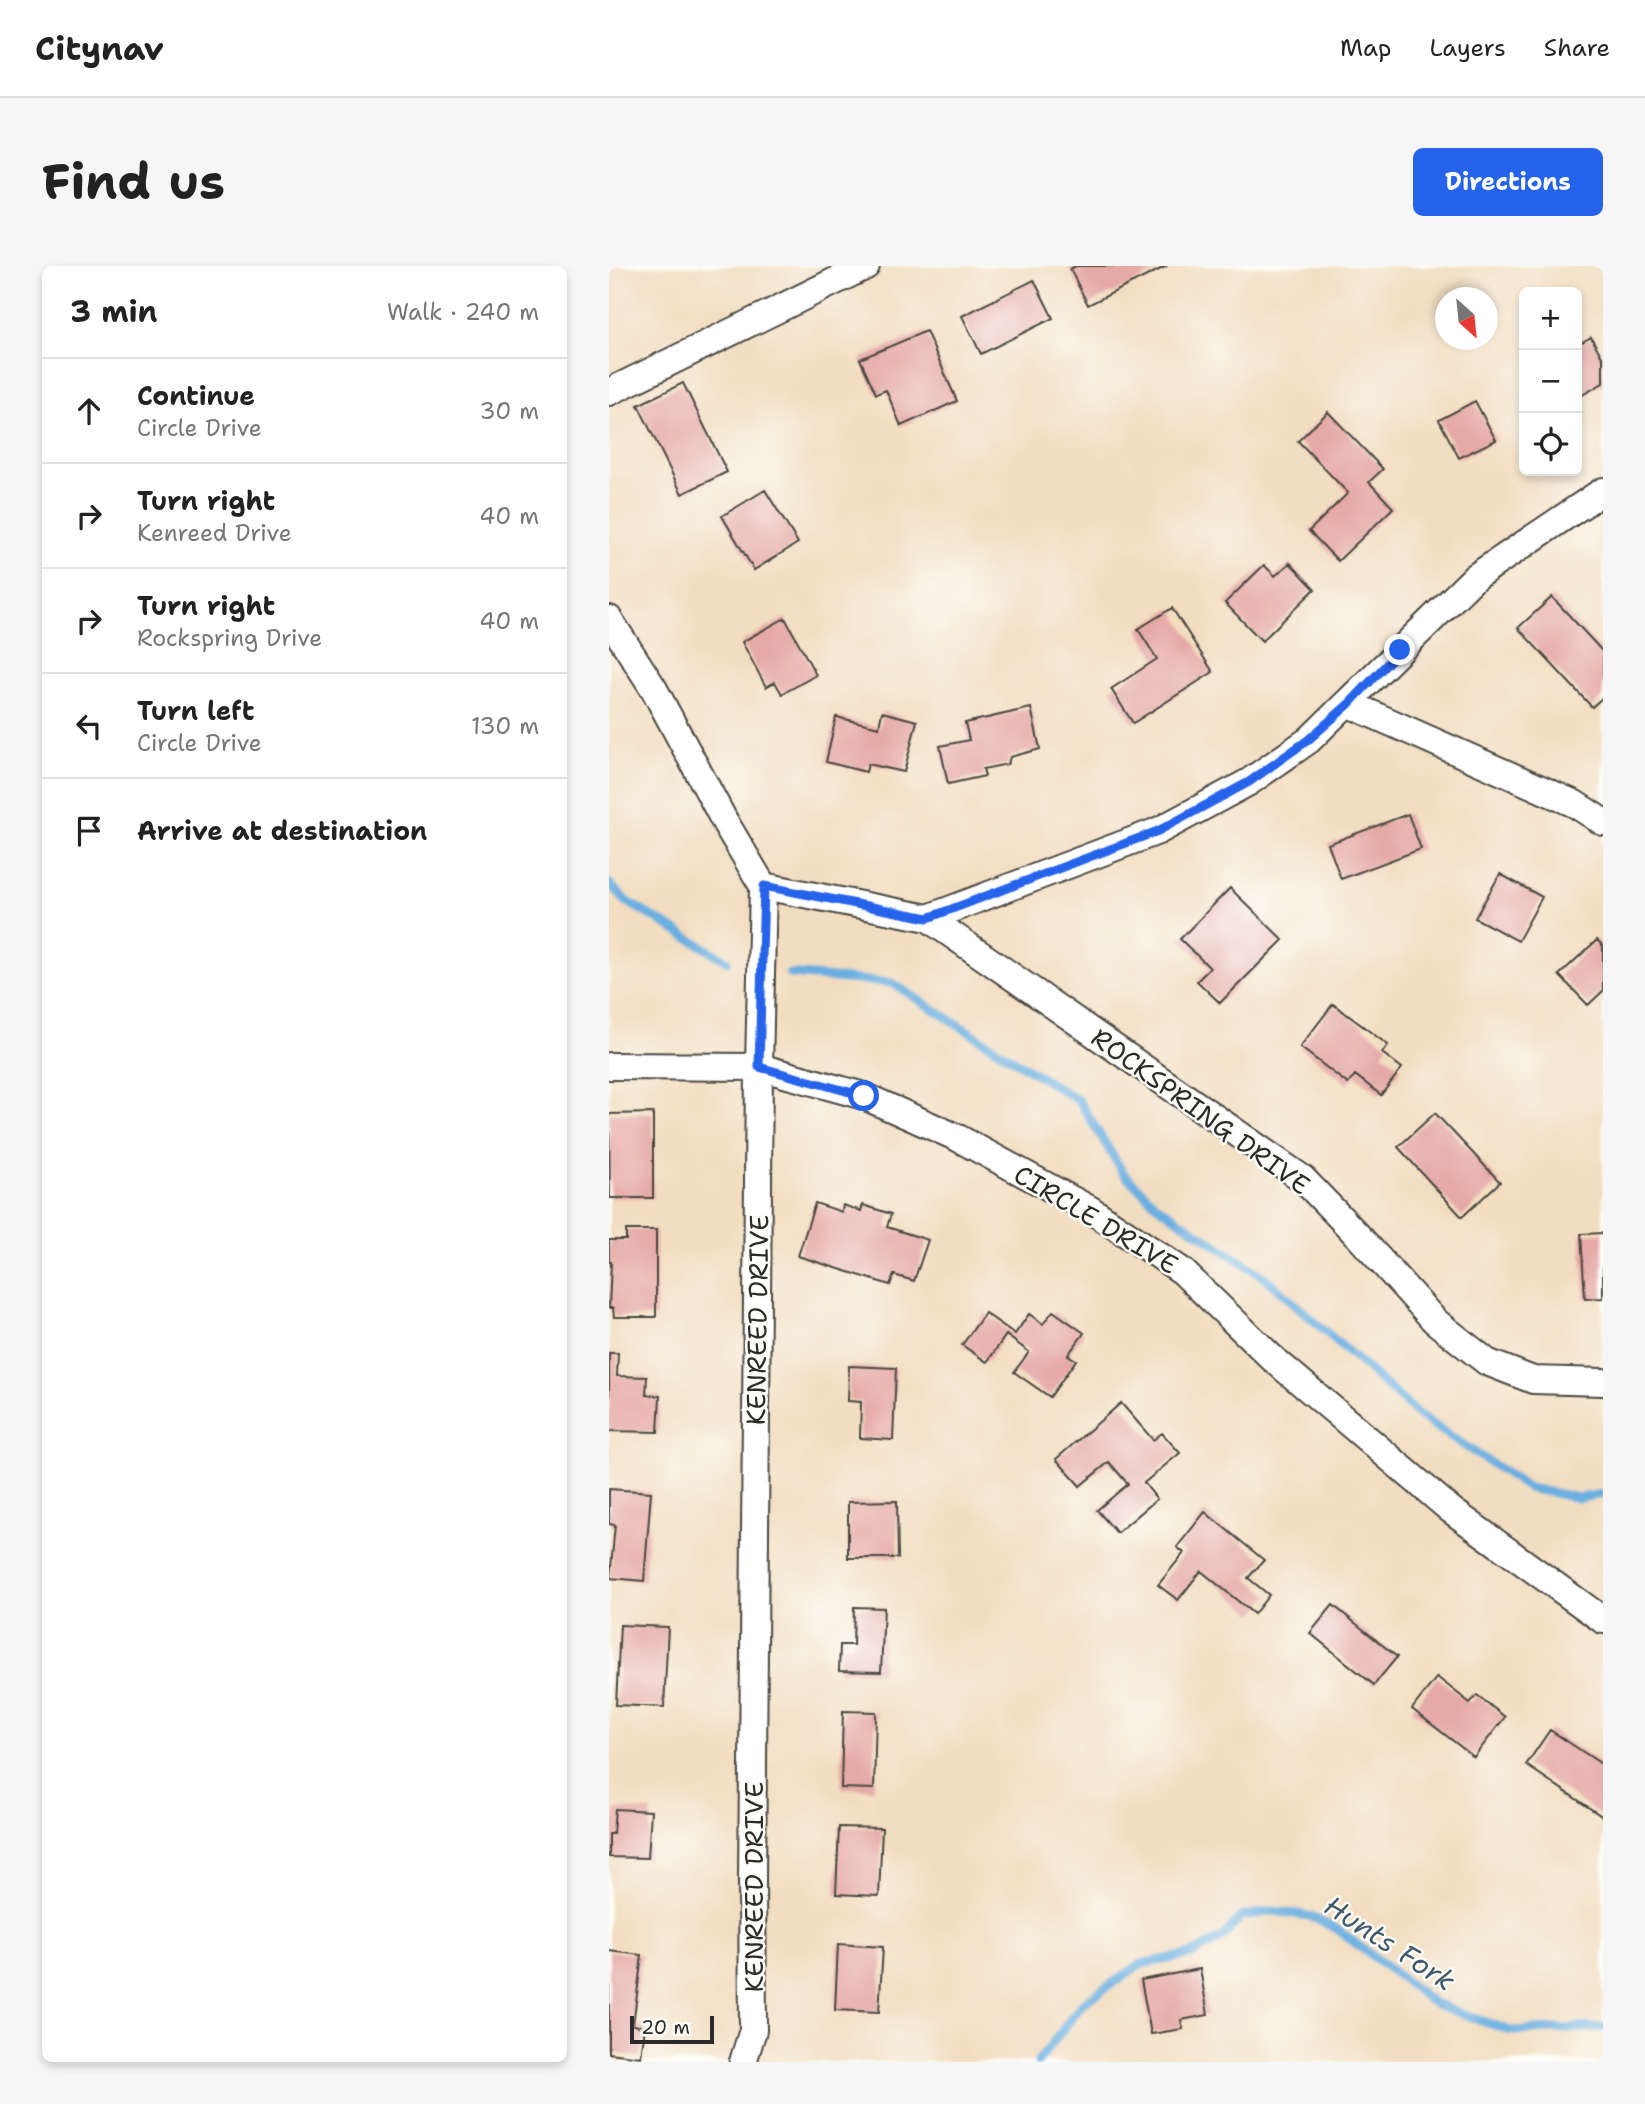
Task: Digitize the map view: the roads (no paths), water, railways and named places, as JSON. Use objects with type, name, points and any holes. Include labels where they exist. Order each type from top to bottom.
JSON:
[{"type":"street","points":[[609,392],[866,266]]},
{"type":"street","points":[[928,918],[1158,831],[1249,782],[1308,740],[1349,704],[1475,577],[1603,491]]},
{"type":"street","points":[[609,619],[655,688],[725,822],[764,886]]},
{"type":"street","points":[[1349,704],[1576,804],[1603,822]]},
{"type":"street","name":"ROCKSPRING DRIVE","points":[[764,886],[928,918],[1303,1179],[1435,1321],[1487,1362],[1533,1380],[1603,1382]]},
{"type":"street","name":"KENREED DRIVE","points":[[743,2062],[753,2030],[752,1853],[759,1067],[764,886]]},
{"type":"street","name":"CIRCLE DRIVE","points":[[609,1066],[759,1067],[864,1096],[958,1138],[1091,1210],[1182,1270],[1271,1357],[1451,1510],[1603,1620]]},
{"type":"waterway","points":[[609,883],[626,901],[727,961]]},
{"type":"waterway","points":[[790,974],[892,983],[1079,1101],[1124,1174],[1158,1206],[1267,1279],[1420,1416],[1528,1488],[1579,1498],[1603,1494]]},
{"type":"waterway","name":"Hunts Fork","points":[[1038,2062],[1083,2003],[1141,1964],[1192,1954],[1223,1937],[1242,1916],[1274,1911],[1309,1916],[1337,1929],[1435,2004],[1511,2031],[1603,2027]]}]
